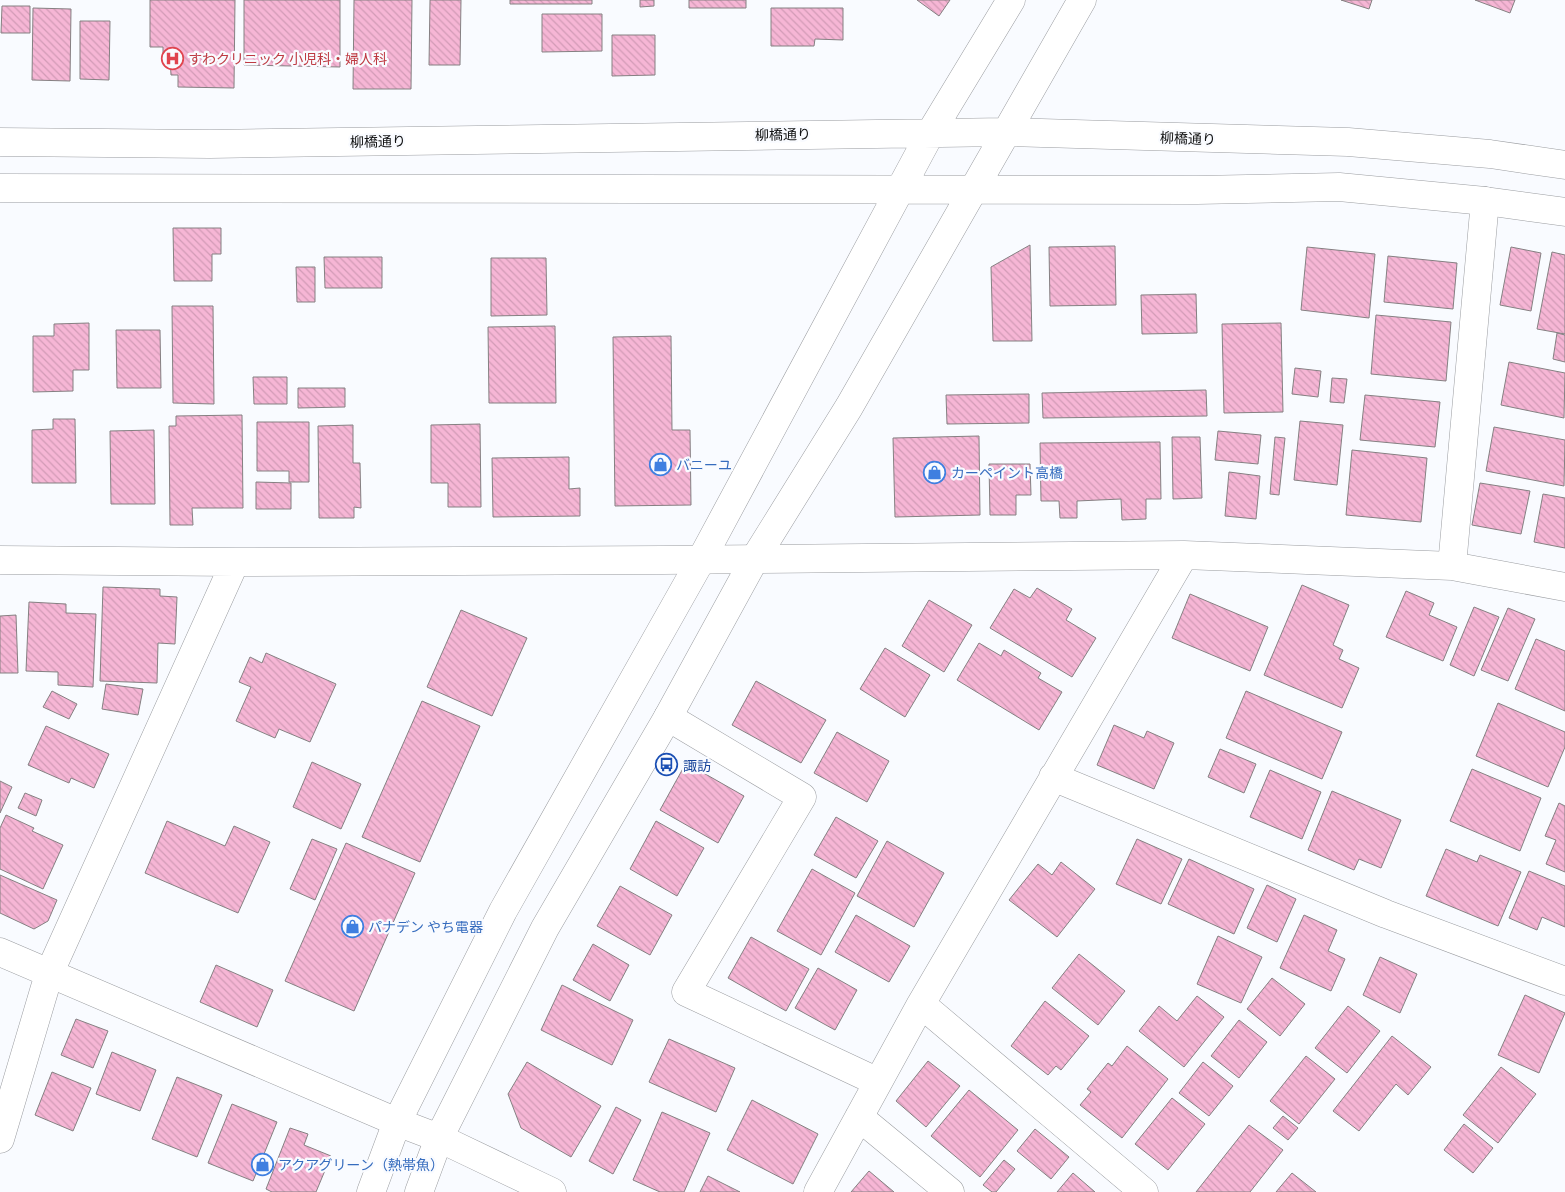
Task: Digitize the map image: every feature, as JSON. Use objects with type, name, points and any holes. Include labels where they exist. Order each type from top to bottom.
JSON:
[{"type":"street","points":[[371,1192],[397,1122],[503,911],[702,560],[903,188],[931,132],[1011,0]]},
{"type":"street","points":[[419,1192],[439,1138],[544,928],[668,717],[754,560],[849,408],[1082,0]]},
{"type":"street","name":"柳橋通り","points":[[0,142],[210,144],[1005,132],[1348,142],[1490,154],[1565,165]]},
{"type":"street","points":[[0,188],[903,188],[975,190],[1197,190],[1339,187],[1485,201],[1565,212]]},
{"type":"street","points":[[1452,566],[1485,201]]},
{"type":"street","points":[[818,1192],[921,1004],[1184,554]]},
{"type":"street","points":[[0,560],[235,562],[754,560],[1184,554],[1452,566],[1565,587]]},
{"type":"street","points":[[0,1139],[49,974],[235,562]]},
{"type":"street","points":[[668,717],[802,797],[686,992],[878,1082]]},
{"type":"street","points":[[1053,777],[1386,914],[1565,981]]},
{"type":"street","points":[[0,952],[397,1122],[439,1138],[552,1192]]},
{"type":"street","points":[[921,1004],[1144,1192]]},
{"type":"street","points":[[859,1118],[950,1192]]},
{"type":"building","points":[[150,0],[235,0],[234,88],[178,87],[178,75],[171,75],[170,57],[163,57],[163,47],[150,47]]},
{"type":"building","points":[[244,0],[340,0],[340,67],[244,65]]},
{"type":"building","points":[[354,0],[412,0],[411,89],[353,89]]},
{"type":"building","points":[[430,0],[461,0],[460,65],[429,65]]},
{"type":"building","points":[[510,0],[592,0],[592,4],[510,4]]},
{"type":"building","points":[[640,0],[654,0],[654,6],[640,7]]},
{"type":"building","points":[[689,0],[746,0],[746,8],[689,8]]},
{"type":"building","points":[[917,0],[950,0],[939,16]]},
{"type":"building","points":[[1341,0],[1372,0],[1369,9]]},
{"type":"building","points":[[1475,0],[1515,0],[1510,13]]},
{"type":"building","points":[[2,6],[30,6],[30,33],[1,33]]},
{"type":"building","points":[[33,8],[71,9],[70,81],[32,80]]},
{"type":"building","points":[[771,8],[843,8],[843,40],[815,39],[814,46],[771,46]]},
{"type":"building","points":[[542,14],[602,14],[602,51],[542,52]]},
{"type":"building","points":[[80,21],[110,21],[109,80],[80,79]]},
{"type":"building","points":[[612,35],[655,35],[655,75],[612,76]]},
{"type":"building","points":[[173,228],[221,228],[221,254],[212,254],[212,281],[174,281]]},
{"type":"building","points":[[1030,245],[1032,341],[993,341],[991,267]]},
{"type":"building","points":[[1115,246],[1116,305],[1050,306],[1049,247]]},
{"type":"building","points":[[1307,247],[1375,254],[1369,318],[1301,310]]},
{"type":"building","points":[[1511,247],[1541,253],[1531,311],[1500,305]]},
{"type":"building","points":[[1552,252],[1565,255],[1565,334],[1537,329]]},
{"type":"building","points":[[1388,256],[1457,263],[1453,309],[1384,302]]},
{"type":"building","points":[[324,257],[382,257],[382,288],[325,288]]},
{"type":"building","points":[[491,258],[546,258],[547,315],[491,316]]},
{"type":"building","points":[[296,267],[315,267],[315,302],[297,302]]},
{"type":"building","points":[[1196,294],[1197,333],[1142,334],[1141,295]]},
{"type":"building","points":[[172,306],[213,306],[214,404],[173,403]]},
{"type":"building","points":[[1376,315],[1451,322],[1446,381],[1371,374]]},
{"type":"building","points":[[89,323],[89,370],[73,370],[73,391],[33,392],[33,336],[54,336],[54,324]]},
{"type":"building","points":[[1281,323],[1283,412],[1224,413],[1222,324]]},
{"type":"building","points":[[555,326],[556,403],[489,403],[488,327]]},
{"type":"building","points":[[116,330],[160,330],[161,388],[117,388]]},
{"type":"building","points":[[1557,333],[1565,335],[1565,362],[1553,359]]},
{"type":"building","points":[[671,336],[672,430],[690,430],[691,505],[615,506],[613,337]]},
{"type":"building","points":[[1509,362],[1565,373],[1564,418],[1501,405]]},
{"type":"building","points":[[1295,368],[1321,371],[1318,397],[1292,394]]},
{"type":"building","points":[[253,377],[287,377],[287,404],[254,404]]},
{"type":"building","points":[[1332,378],[1347,379],[1344,403],[1330,402]]},
{"type":"building","points":[[298,388],[345,388],[345,407],[298,408]]},
{"type":"building","points":[[1206,390],[1207,416],[1043,418],[1042,393]]},
{"type":"building","points":[[1029,394],[1029,423],[947,424],[946,395]]},
{"type":"building","points":[[1365,395],[1440,402],[1435,447],[1360,440]]},
{"type":"building","points":[[242,415],[243,508],[192,508],[193,525],[170,525],[169,426],[176,426],[176,416]]},
{"type":"building","points":[[53,419],[75,419],[76,483],[32,483],[32,430],[53,429]]},
{"type":"building","points":[[1300,421],[1343,425],[1337,485],[1294,480]]},
{"type":"building","points":[[257,422],[309,422],[309,482],[289,482],[289,471],[257,471]]},
{"type":"building","points":[[480,424],[481,507],[448,507],[448,483],[431,483],[431,425]]},
{"type":"building","points":[[353,425],[353,463],[360,463],[361,508],[354,507],[354,518],[319,518],[318,426]]},
{"type":"building","points":[[1494,427],[1565,440],[1564,486],[1486,471]]},
{"type":"building","points":[[154,430],[155,504],[111,504],[110,431]]},
{"type":"building","points":[[1218,431],[1261,435],[1258,464],[1215,460]]},
{"type":"building","points":[[979,436],[980,515],[895,517],[893,438]]},
{"type":"building","points":[[1172,437],[1200,437],[1202,498],[1173,499]]},
{"type":"building","points":[[1275,437],[1285,438],[1279,495],[1270,494]]},
{"type":"building","points":[[1160,442],[1161,499],[1146,499],[1146,519],[1122,520],[1121,499],[1077,501],[1077,518],[1060,518],[1059,501],[1041,501],[1040,443]]},
{"type":"building","points":[[1352,450],[1427,458],[1421,522],[1346,515]]},
{"type":"building","points":[[569,457],[569,489],[580,488],[580,516],[493,517],[492,458]]},
{"type":"building","points":[[989,464],[1030,464],[1031,495],[1016,495],[1016,515],[990,515]]},
{"type":"building","points":[[1229,472],[1260,476],[1256,519],[1225,516]]},
{"type":"building","points":[[256,482],[291,483],[291,509],[256,509]]},
{"type":"building","points":[[1480,483],[1530,491],[1521,534],[1472,525]]},
{"type":"building","points":[[1543,494],[1565,498],[1565,548],[1534,542]]},
{"type":"building","points":[[1302,585],[1349,605],[1333,645],[1343,650],[1339,659],[1359,668],[1342,708],[1264,675]]},
{"type":"building","points":[[103,587],[160,589],[160,596],[177,597],[175,644],[158,643],[157,683],[100,681]]},
{"type":"building","points":[[1037,588],[1072,609],[1066,620],[1096,638],[1072,677],[990,628],[1014,589],[1030,598]]},
{"type":"building","points":[[1406,591],[1434,603],[1429,615],[1457,627],[1443,661],[1386,637]]},
{"type":"building","points":[[1190,594],[1268,627],[1250,671],[1172,638]]},
{"type":"building","points":[[929,600],[972,625],[944,672],[902,646]]},
{"type":"building","points":[[29,602],[66,604],[66,613],[96,614],[93,687],[58,685],[58,672],[26,671]]},
{"type":"building","points":[[1474,607],[1499,617],[1474,676],[1450,665]]},
{"type":"building","points":[[1508,608],[1535,619],[1508,681],[1481,670]]},
{"type":"building","points":[[461,610],[527,638],[492,716],[427,687]]},
{"type":"building","points":[[16,615],[18,673],[0,673],[0,616]]},
{"type":"building","points":[[1536,639],[1565,651],[1565,711],[1515,689]]},
{"type":"building","points":[[979,643],[1001,656],[1004,650],[1041,673],[1038,678],[1062,692],[1039,730],[957,680]]},
{"type":"building","points":[[885,648],[930,675],[905,717],[860,689]]},
{"type":"building","points":[[266,653],[336,684],[310,742],[279,729],[275,738],[236,721],[251,687],[239,682],[250,657],[262,663]]},
{"type":"building","points":[[756,681],[826,720],[801,763],[732,725]]},
{"type":"building","points":[[106,684],[143,689],[138,715],[102,709]]},
{"type":"building","points":[[52,691],[77,704],[69,719],[43,707]]},
{"type":"building","points":[[1246,691],[1342,732],[1322,779],[1226,738]]},
{"type":"building","points":[[422,701],[480,726],[420,862],[362,837]]},
{"type":"building","points":[[1498,703],[1565,732],[1565,747],[1548,787],[1476,756]]},
{"type":"building","points":[[1114,725],[1144,738],[1147,731],[1174,743],[1154,789],[1097,765]]},
{"type":"building","points":[[46,726],[109,754],[94,788],[71,778],[69,783],[28,765]]},
{"type":"building","points":[[837,732],[889,761],[867,802],[814,773]]},
{"type":"building","points":[[1220,749],[1256,764],[1244,793],[1208,777]]},
{"type":"building","points":[[312,762],[361,784],[341,829],[293,807]]},
{"type":"building","points":[[686,763],[744,796],[718,843],[660,810]]},
{"type":"building","points":[[1472,769],[1541,798],[1520,851],[1450,821]]},
{"type":"building","points":[[1270,770],[1321,792],[1302,839],[1250,817]]},
{"type":"building","points":[[0,781],[12,787],[0,813]]},
{"type":"building","points":[[1332,791],[1401,820],[1381,868],[1359,859],[1354,870],[1308,850]]},
{"type":"building","points":[[25,793],[42,800],[36,816],[18,808]]},
{"type":"building","points":[[1559,803],[1565,806],[1565,872],[1546,864],[1556,840],[1545,836]]},
{"type":"building","points":[[6,815],[34,828],[32,831],[63,845],[43,889],[0,869],[0,828]]},
{"type":"building","points":[[836,817],[878,841],[856,878],[814,855]]},
{"type":"building","points":[[167,821],[225,846],[234,826],[270,842],[238,913],[145,873]]},
{"type":"building","points":[[656,821],[704,848],[677,896],[630,869]]},
{"type":"building","points":[[312,839],[337,849],[315,900],[290,889]]},
{"type":"building","points":[[1137,839],[1182,859],[1161,904],[1116,884]]},
{"type":"building","points":[[887,841],[944,873],[914,927],[857,896]]},
{"type":"building","points":[[346,843],[415,873],[354,1011],[285,981]]},
{"type":"building","points":[[1446,849],[1477,862],[1480,855],[1521,872],[1498,926],[1426,896]]},
{"type":"building","points":[[1189,859],[1254,889],[1234,934],[1168,904]]},
{"type":"building","points":[[1061,862],[1095,889],[1057,937],[1009,900],[1038,864],[1052,875]]},
{"type":"building","points":[[812,869],[855,893],[821,955],[777,931]]},
{"type":"building","points":[[1529,871],[1565,886],[1565,927],[1542,917],[1537,930],[1509,918]]},
{"type":"building","points":[[0,875],[57,900],[48,921],[34,929],[0,913]]},
{"type":"building","points":[[1267,885],[1296,899],[1277,942],[1247,928]]},
{"type":"building","points":[[620,886],[672,915],[650,955],[597,926]]},
{"type":"building","points":[[856,915],[910,946],[889,982],[835,952]]},
{"type":"building","points":[[1304,915],[1337,930],[1328,951],[1345,959],[1331,991],[1280,968]]},
{"type":"building","points":[[1218,936],[1262,957],[1241,1003],[1197,984]]},
{"type":"building","points":[[751,937],[809,969],[786,1011],[728,978]]},
{"type":"building","points":[[593,944],[629,965],[610,1001],[573,980]]},
{"type":"building","points":[[1079,954],[1125,991],[1098,1025],[1052,988]]},
{"type":"building","points":[[1380,957],[1417,974],[1400,1013],[1363,995]]},
{"type":"building","points":[[216,965],[273,990],[257,1027],[200,1002]]},
{"type":"building","points":[[818,968],[857,990],[835,1030],[795,1008]]},
{"type":"building","points":[[1272,978],[1305,1004],[1280,1036],[1247,1009]]},
{"type":"building","points":[[562,985],[633,1020],[612,1065],[541,1030]]},
{"type":"building","points":[[1525,995],[1565,1013],[1539,1073],[1498,1055]]},
{"type":"building","points":[[1197,996],[1224,1017],[1184,1067],[1139,1031],[1159,1006],[1177,1021]]},
{"type":"building","points":[[1045,1001],[1089,1036],[1061,1070],[1056,1066],[1048,1075],[1011,1046]]},
{"type":"building","points":[[1348,1006],[1380,1031],[1347,1073],[1315,1048]]},
{"type":"building","points":[[76,1019],[108,1031],[93,1068],[61,1055]]},
{"type":"building","points":[[1239,1020],[1267,1042],[1239,1078],[1211,1056]]},
{"type":"building","points":[[1392,1036],[1431,1067],[1408,1095],[1396,1084],[1359,1131],[1333,1111]]},
{"type":"building","points":[[669,1039],[735,1068],[716,1112],[649,1082]]},
{"type":"building","points":[[1127,1046],[1168,1079],[1122,1138],[1080,1105],[1091,1092],[1087,1089],[1108,1063],[1112,1066]]},
{"type":"building","points":[[112,1052],[156,1070],[140,1111],[96,1094]]},
{"type":"building","points":[[1306,1056],[1335,1079],[1299,1124],[1270,1101]]},
{"type":"building","points":[[928,1061],[960,1086],[926,1127],[896,1101]]},
{"type":"building","points":[[527,1062],[601,1106],[571,1157],[521,1128],[508,1094]]},
{"type":"building","points":[[1203,1062],[1233,1086],[1209,1116],[1179,1093]]},
{"type":"building","points":[[1501,1067],[1536,1094],[1498,1143],[1463,1115]]},
{"type":"building","points":[[52,1072],[91,1088],[73,1131],[35,1115]]},
{"type":"building","points":[[177,1077],[222,1095],[197,1157],[152,1139]]},
{"type":"building","points":[[969,1090],[1018,1130],[980,1177],[931,1136]]},
{"type":"building","points":[[1172,1098],[1205,1124],[1168,1170],[1135,1144]]},
{"type":"building","points":[[752,1100],[818,1134],[793,1184],[727,1150]]},
{"type":"building","points":[[232,1104],[277,1122],[253,1181],[208,1163]]},
{"type":"building","points":[[616,1107],[641,1120],[613,1174],[589,1161]]},
{"type":"building","points":[[662,1112],[710,1133],[684,1192],[660,1192],[633,1180]]},
{"type":"building","points":[[1283,1116],[1298,1128],[1288,1140],[1273,1128]]},
{"type":"building","points":[[1464,1124],[1493,1148],[1473,1173],[1444,1150]]},
{"type":"building","points":[[1249,1125],[1283,1150],[1250,1192],[1196,1192]]},
{"type":"building","points":[[290,1128],[308,1134],[304,1145],[331,1156],[316,1192],[272,1192],[266,1189]]},
{"type":"building","points":[[1035,1129],[1069,1157],[1051,1179],[1017,1151]]},
{"type":"building","points":[[1004,1160],[1015,1169],[996,1192],[992,1192],[983,1185]]},
{"type":"building","points":[[869,1171],[894,1192],[851,1192]]},
{"type":"building","points":[[1073,1173],[1095,1192],[1057,1192]]},
{"type":"building","points":[[1292,1173],[1316,1192],[1276,1192]]},
{"type":"building","points":[[708,1176],[740,1192],[700,1192]]},
{"type":"place","name":"すわクリニック 小児科・婦人科","points":[[172,58]]},
{"type":"place","name":"バニーユ","points":[[660,464]]},
{"type":"place","name":"カーペイント高橋","points":[[935,472]]},
{"type":"place","name":"諏訪","points":[[667,765]]},
{"type":"place","name":"パナデン やち電器","points":[[352,926]]},
{"type":"place","name":"アクアグリーン（熱帯魚）","points":[[262,1164]]}]
